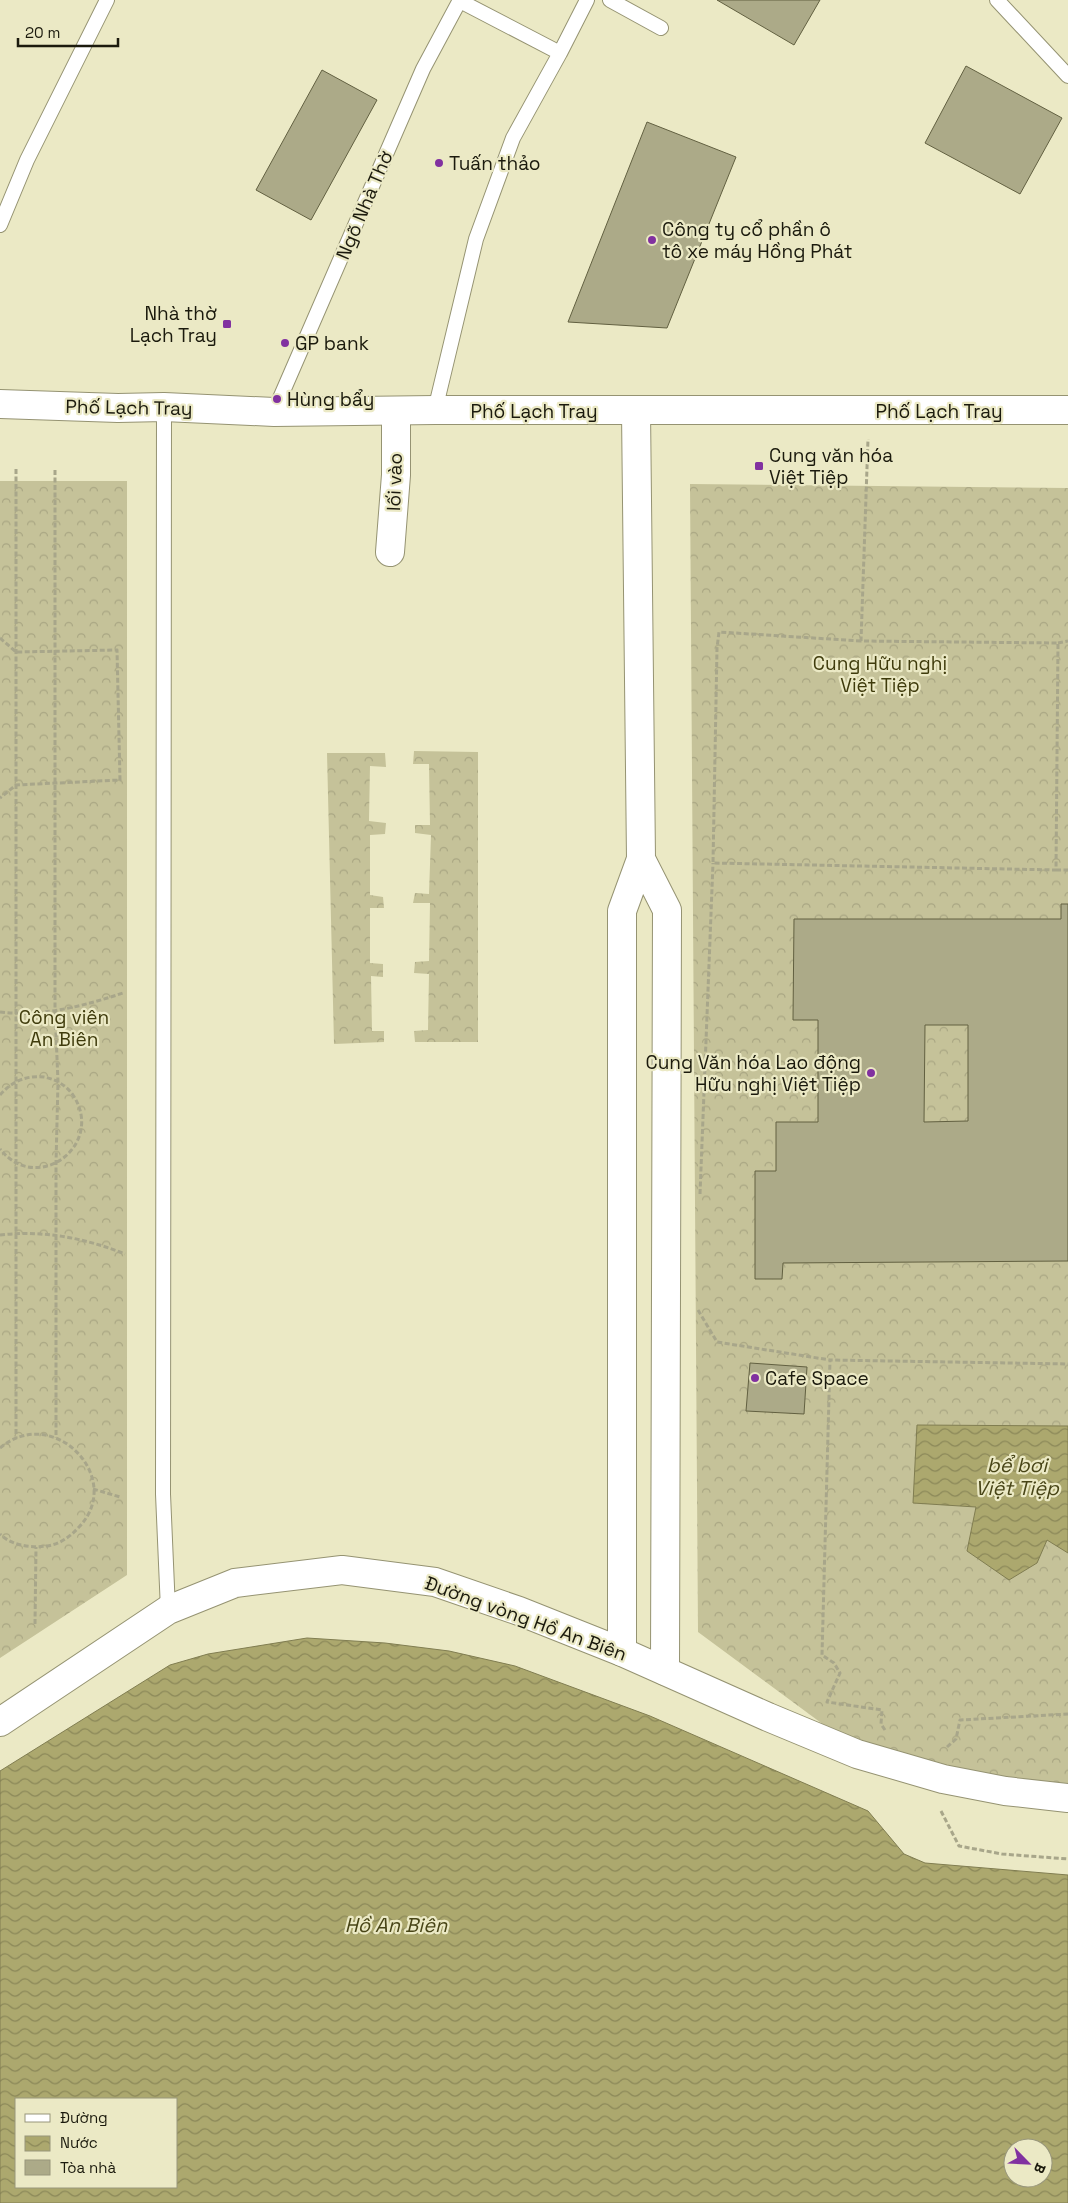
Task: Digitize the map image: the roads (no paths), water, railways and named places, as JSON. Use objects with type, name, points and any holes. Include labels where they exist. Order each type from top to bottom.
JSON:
[{"type":"street","name":"Phố Lạch Tray","points":[[0,404],[118,408],[164,406],[274,412],[435,410],[1068,410]]},
{"type":"street","name":"lối vào","points":[[390,552],[396,475],[396,411]]},
{"type":"street","points":[[622,1652],[622,911],[641,859],[636,411]]},
{"type":"street","points":[[641,859],[667,910],[665,1671]]},
{"type":"street","points":[[622,1146],[666,1147]]},
{"type":"street","points":[[622,1324],[666,1323]]},
{"type":"street","name":"Đường vòng Hồ An Biên","points":[[0,1722],[168,1610],[235,1583],[342,1570],[436,1582],[622,1652],[857,1754],[943,1779],[1005,1791],[1068,1798]]},
{"type":"lane","points":[[0,225],[26,160],[107,0]]},
{"type":"lane","points":[[435,410],[476,238],[513,138],[587,0]]},
{"type":"lane","points":[[610,0],[661,28]]},
{"type":"lane","points":[[997,0],[1068,76]]},
{"type":"lane","points":[[460,1],[560,53]]},
{"type":"lane","name":"Ngõ Nhà Thờ","points":[[274,412],[422,69],[460,1]]},
{"type":"lane","points":[[164,406],[163,1494],[168,1610]]},
{"type":"water","name":"bể bơi Việt Tiệp","points":[[917,1425],[1068,1426],[1068,1553],[1047,1540],[1037,1563],[1009,1580],[967,1551],[976,1507],[913,1503]]},
{"type":"water","name":"Hồ An Biên","points":[[307,1638],[385,1643],[449,1651],[515,1666],[650,1716],[868,1811],[904,1854],[925,1863],[1068,1875],[1068,2203],[0,2203],[0,1771],[170,1665],[208,1654]]},
{"type":"place","name":"Tuấn thảo","points":[[439,163]]},
{"type":"place","name":"Công ty cổ phần ô tô xe máy Hồng Phát","points":[[652,240]]},
{"type":"place","name":"Nhà thờ Lạch Tray","points":[[227,324]]},
{"type":"place","name":"GP bank","points":[[285,343]]},
{"type":"place","name":"Hùng bẩy","points":[[277,399]]},
{"type":"place","name":"Cung văn hóa Việt Tiệp","points":[[759,466]]},
{"type":"place","name":"Cung Văn hóa Lao động Hữu nghị Việt Tiệp","points":[[871,1073]]},
{"type":"place","name":"Cafe Space","points":[[755,1378]]},
{"type":"park label","name":"Cung Hữu nghị Việt Tiệp","points":[[880,674]]},
{"type":"park label","name":"Công viên An Biên","points":[[64,1028]]}]
